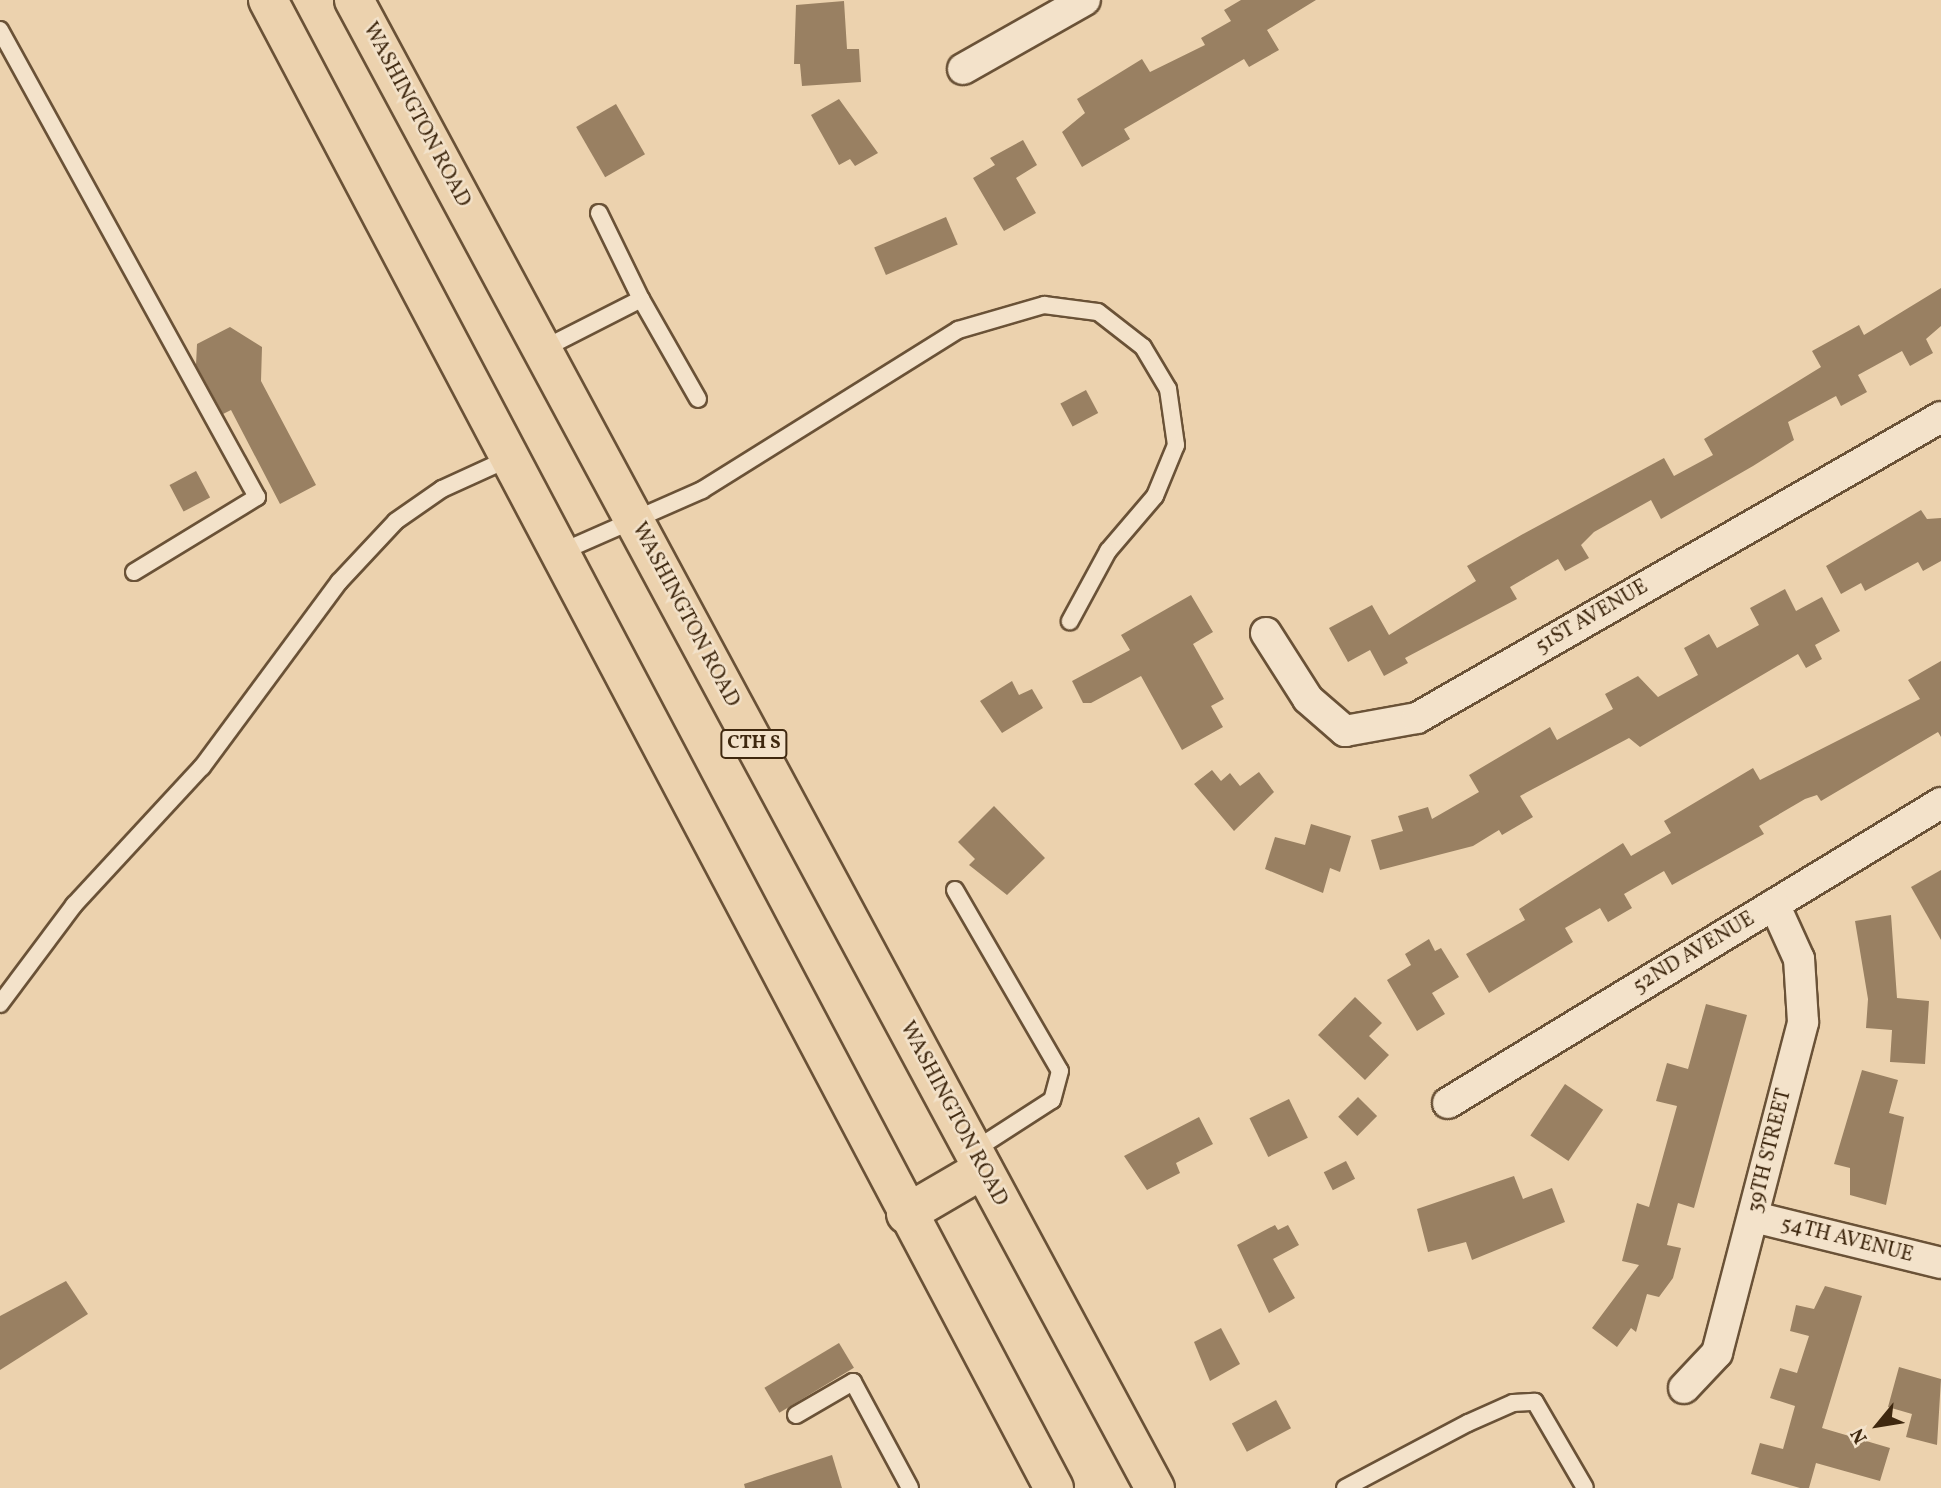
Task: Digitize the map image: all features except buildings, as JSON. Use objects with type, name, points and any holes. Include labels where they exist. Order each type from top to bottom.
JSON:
[{"type":"main road","points":[[268,0],[512,457],[906,1214],[1054,1488]]},
{"type":"main road","name":"WASHINGTON ROAD","points":[[354,0],[1155,1488]]},
{"type":"main road","points":[[906,1214],[978,1160]]},
{"type":"street","points":[[963,69],[1085,0]]},
{"type":"street","name":"51ST AVENUE","points":[[1266,633],[1308,699],[1345,731],[1417,718],[1941,417]]},
{"type":"street","name":"52ND AVENUE","points":[[1448,1103],[1941,803]]},
{"type":"street","name":"39TH STREET","points":[[1684,1388],[1717,1353],[1803,1022],[1799,959],[1774,904]]},
{"type":"street","name":"54TH AVENUE","points":[[1754,1217],[1941,1262]]},
{"type":"lane","points":[[0,30],[257,497],[134,572]]},
{"type":"lane","points":[[599,213],[641,299],[698,399]]},
{"type":"lane","points":[[542,349],[641,299]]},
{"type":"lane","points":[[561,552],[702,490],[958,330],[1044,305],[1098,312],[1150,357],[1168,389],[1177,445],[1155,496],[1108,551],[1070,621]]},
{"type":"lane","points":[[0,1004],[76,902],[202,767],[340,582],[396,521],[442,489],[512,457]]},
{"type":"lane","points":[[955,890],[1060,1071],[1052,1100],[978,1160]]},
{"type":"lane","points":[[796,1415],[853,1382],[910,1488]]},
{"type":"lane","points":[[1345,1488],[1468,1423],[1513,1404],[1535,1402],[1585,1488]]}]
